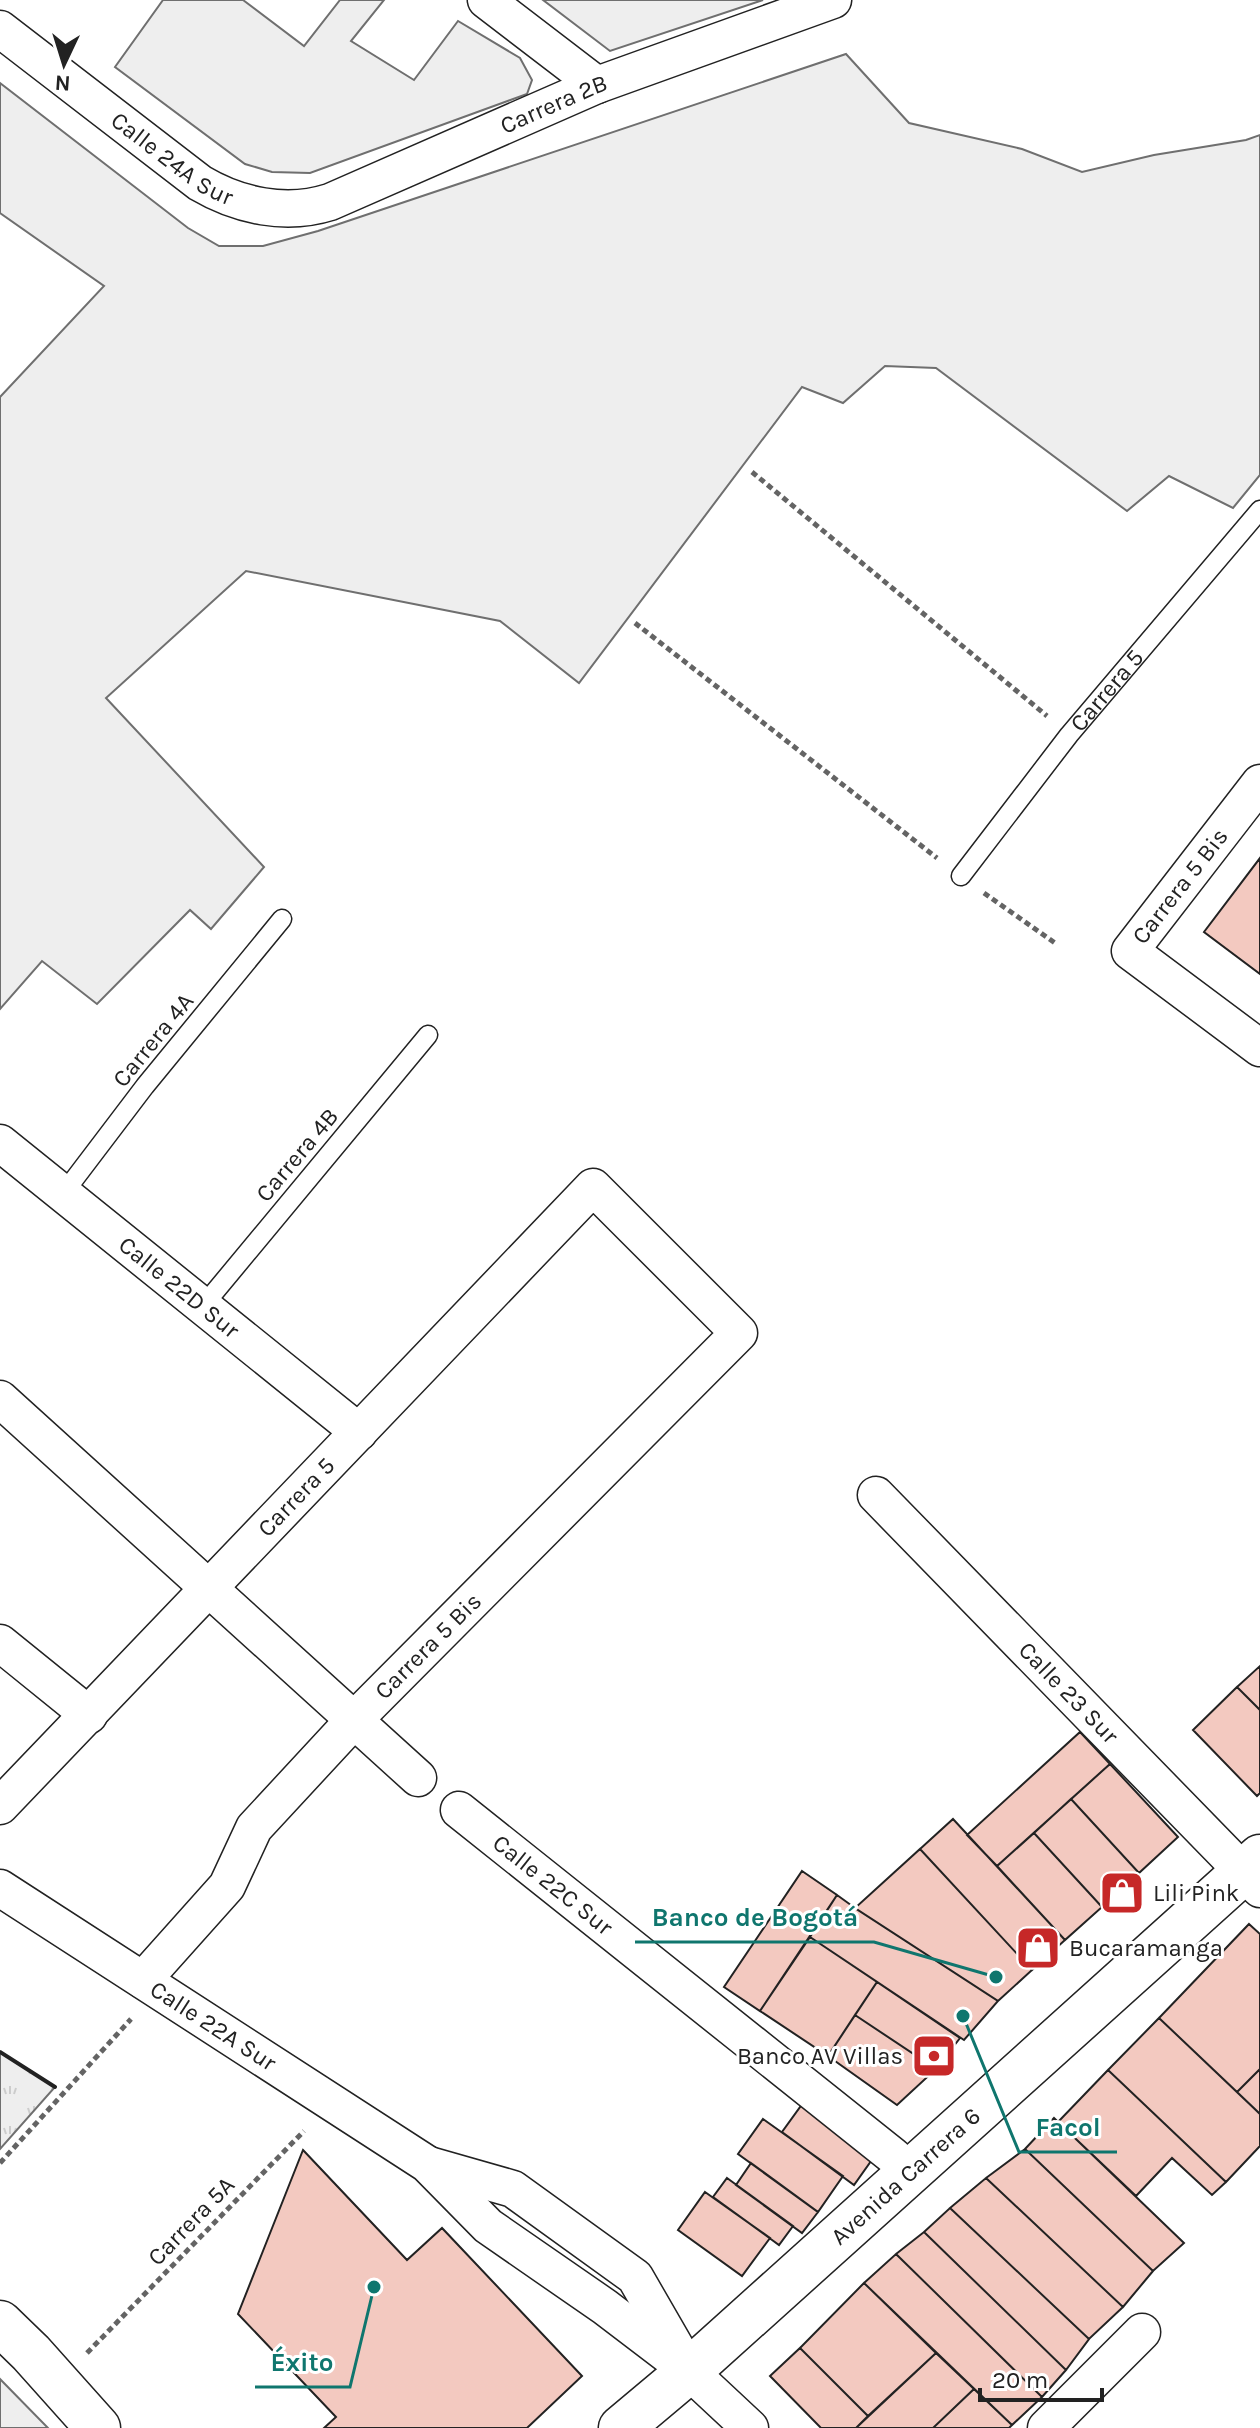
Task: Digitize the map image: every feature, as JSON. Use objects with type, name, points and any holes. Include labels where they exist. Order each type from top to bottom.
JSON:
[{"type":"main road","name":"Avenida Carrera 6","points":[[621,2428],[1254,1872]]},
{"type":"main road","points":[[0,2323],[98,2428]]},
{"type":"street","points":[[486,0],[597,85]]},
{"type":"street","name":"Carrera 2B","points":[[277,208],[318,206],[330,202],[597,85],[833,0]]},
{"type":"street","name":"Calle 24A Sur","points":[[0,29],[200,183],[236,201],[277,208]]},
{"type":"street","name":"Carrera 5 Bis","points":[[1260,783],[1130,951],[1260,1048]]},
{"type":"street","name":"Calle 22D Sur","points":[[0,1143],[359,1432]]},
{"type":"street","name":"Carrera 5 Bis","points":[[150,1985],[227,1886],[254,1828],[354,1720],[739,1333],[593,1187]]},
{"type":"street","name":"Carrera 5","points":[[0,1806],[593,1187]]},
{"type":"street","points":[[0,1399],[418,1778]]},
{"type":"street","name":"Calle 23 Sur","points":[[876,1495],[1254,1872]]},
{"type":"street","points":[[0,1643],[89,1715]]},
{"type":"street","name":"Calle 22C Sur","points":[[459,1810],[893,2156],[909,2172]]},
{"type":"street","name":"Calle 22A Sur","points":[[0,1888],[427,2164],[513,2189],[635,2277],[689,2371],[750,2428]]},
{"type":"street","points":[[1046,2428],[1142,2332]]},
{"type":"lane","name":"Carrera 5","points":[[961,876],[1069,735],[1260,510]]},
{"type":"lane","name":"Carrera 4A","points":[[63,1194],[145,1086],[282,919]]},
{"type":"lane","name":"Carrera 4B","points":[[203,1306],[428,1035]]},
{"type":"path","points":[[752,472],[1069,735]]},
{"type":"path","points":[[635,623],[961,876],[1055,943]]},
{"type":"path","points":[[0,2163],[150,1985]]},
{"type":"path","name":"Carrera 5A","points":[[87,2353],[331,2102]]},
{"type":"green space","points":[[163,0],[243,0],[304,46],[340,0],[384,0],[351,41],[414,80],[458,21],[520,58],[532,80],[527,94],[310,173],[272,172],[245,164],[115,67]]},
{"type":"green space","points":[[543,0],[763,0],[610,51]]},
{"type":"green space","points":[[846,54],[909,123],[1022,149],[1082,172],[1260,135],[1260,475],[1233,508],[1169,476],[1127,511],[936,368],[885,366],[843,403],[802,387],[579,683],[500,621],[246,571],[106,698],[264,867],[211,929],[190,910],[97,1004],[42,961],[0,1009],[0,397],[104,286],[0,213],[0,83],[188,228],[219,246],[263,246],[318,231]]},
{"type":"green space","points":[[0,2052],[55,2087],[0,2149]]},
{"type":"green space","points":[[0,2379],[48,2428],[0,2428]]},
{"type":"building","points":[[1260,858],[1260,974],[1204,932]]},
{"type":"building","points":[[1260,1666],[1260,1710],[1237,1687]]},
{"type":"building","points":[[1237,1687],[1260,1710],[1260,1793],[1257,1796],[1193,1730]]},
{"type":"building","points":[[1080,1732],[1110,1764],[997,1866],[967,1835]]},
{"type":"building","points":[[1110,1764],[1178,1837],[1139,1873],[1071,1799]]},
{"type":"building","points":[[1071,1799],[1139,1873],[1102,1907],[1034,1833]]},
{"type":"building","points":[[953,1819],[1065,1940],[1032,1970],[920,1849]]},
{"type":"building","points":[[1034,1833],[1102,1907],[1065,1940],[997,1866]]},
{"type":"building","points":[[920,1849],[1032,1970],[998,2001],[855,1908]]},
{"type":"building","points":[[802,1871],[837,1895],[760,2011],[724,1987]]},
{"type":"building","points":[[837,1895],[998,2001],[964,2040],[810,1937]]},
{"type":"building","points":[[1249,1924],[1260,1934],[1260,2069],[1237,2092],[1159,2018]]},
{"type":"building","points":[[810,1937],[877,1982],[828,2056],[760,2011]]},
{"type":"building","points":[[877,1982],[960,2038],[936,2069],[855,2015]]},
{"type":"building","points":[[855,2015],[936,2069],[897,2105],[828,2056]]},
{"type":"building","points":[[1159,2018],[1260,2114],[1260,2146],[1226,2182],[1108,2070]]},
{"type":"building","points":[[1260,2069],[1260,2114],[1237,2092]]},
{"type":"building","points":[[1108,2070],[1226,2182],[1212,2195],[1172,2158],[1136,2196],[1058,2122]]},
{"type":"building","points":[[803,2103],[876,2154],[854,2185],[782,2132]]},
{"type":"building","points":[[1054,2118],[1184,2243],[1153,2271],[1025,2149]]},
{"type":"building","points":[[763,2119],[843,2176],[818,2212],[738,2154]]},
{"type":"building","points":[[1025,2149],[1153,2271],[1123,2307],[986,2178]]},
{"type":"building","points":[[303,2150],[407,2260],[442,2228],[582,2376],[527,2428],[324,2428],[336,2417],[238,2314]]},
{"type":"building","points":[[751,2163],[818,2212],[802,2233],[736,2185]]},
{"type":"building","points":[[727,2178],[793,2226],[779,2245],[713,2197]]},
{"type":"building","points":[[986,2178],[1123,2307],[1089,2339],[950,2208]]},
{"type":"building","points":[[705,2192],[770,2238],[742,2276],[678,2230]]},
{"type":"building","points":[[950,2208],[1089,2339],[1066,2370],[924,2232]]},
{"type":"building","points":[[924,2232],[1066,2370],[1042,2397],[896,2254]]},
{"type":"building","points":[[896,2254],[1042,2397],[1012,2425],[864,2283]]},
{"type":"building","points":[[864,2283],[936,2353],[868,2416],[800,2348]]},
{"type":"building","points":[[800,2348],[868,2416],[856,2428],[821,2428],[770,2376]]},
{"type":"building","points":[[936,2353],[974,2389],[933,2428],[856,2428]]},
{"type":"building","points":[[974,2389],[1012,2425],[1009,2428],[933,2428]]},
{"type":"wall","points":[[0,2052],[55,2087]]},
{"type":"place","name":"Lili Pink","points":[[1122,1893]]},
{"type":"place","name":"Bucaramanga","points":[[1038,1948]]},
{"type":"place","name":"Banco de Bogotá","points":[[996,1977]]},
{"type":"place","name":"Facol","points":[[963,2016]]},
{"type":"place","name":"Banco AV Villas","points":[[934,2056]]},
{"type":"place","name":"Éxito","points":[[374,2287]]}]
